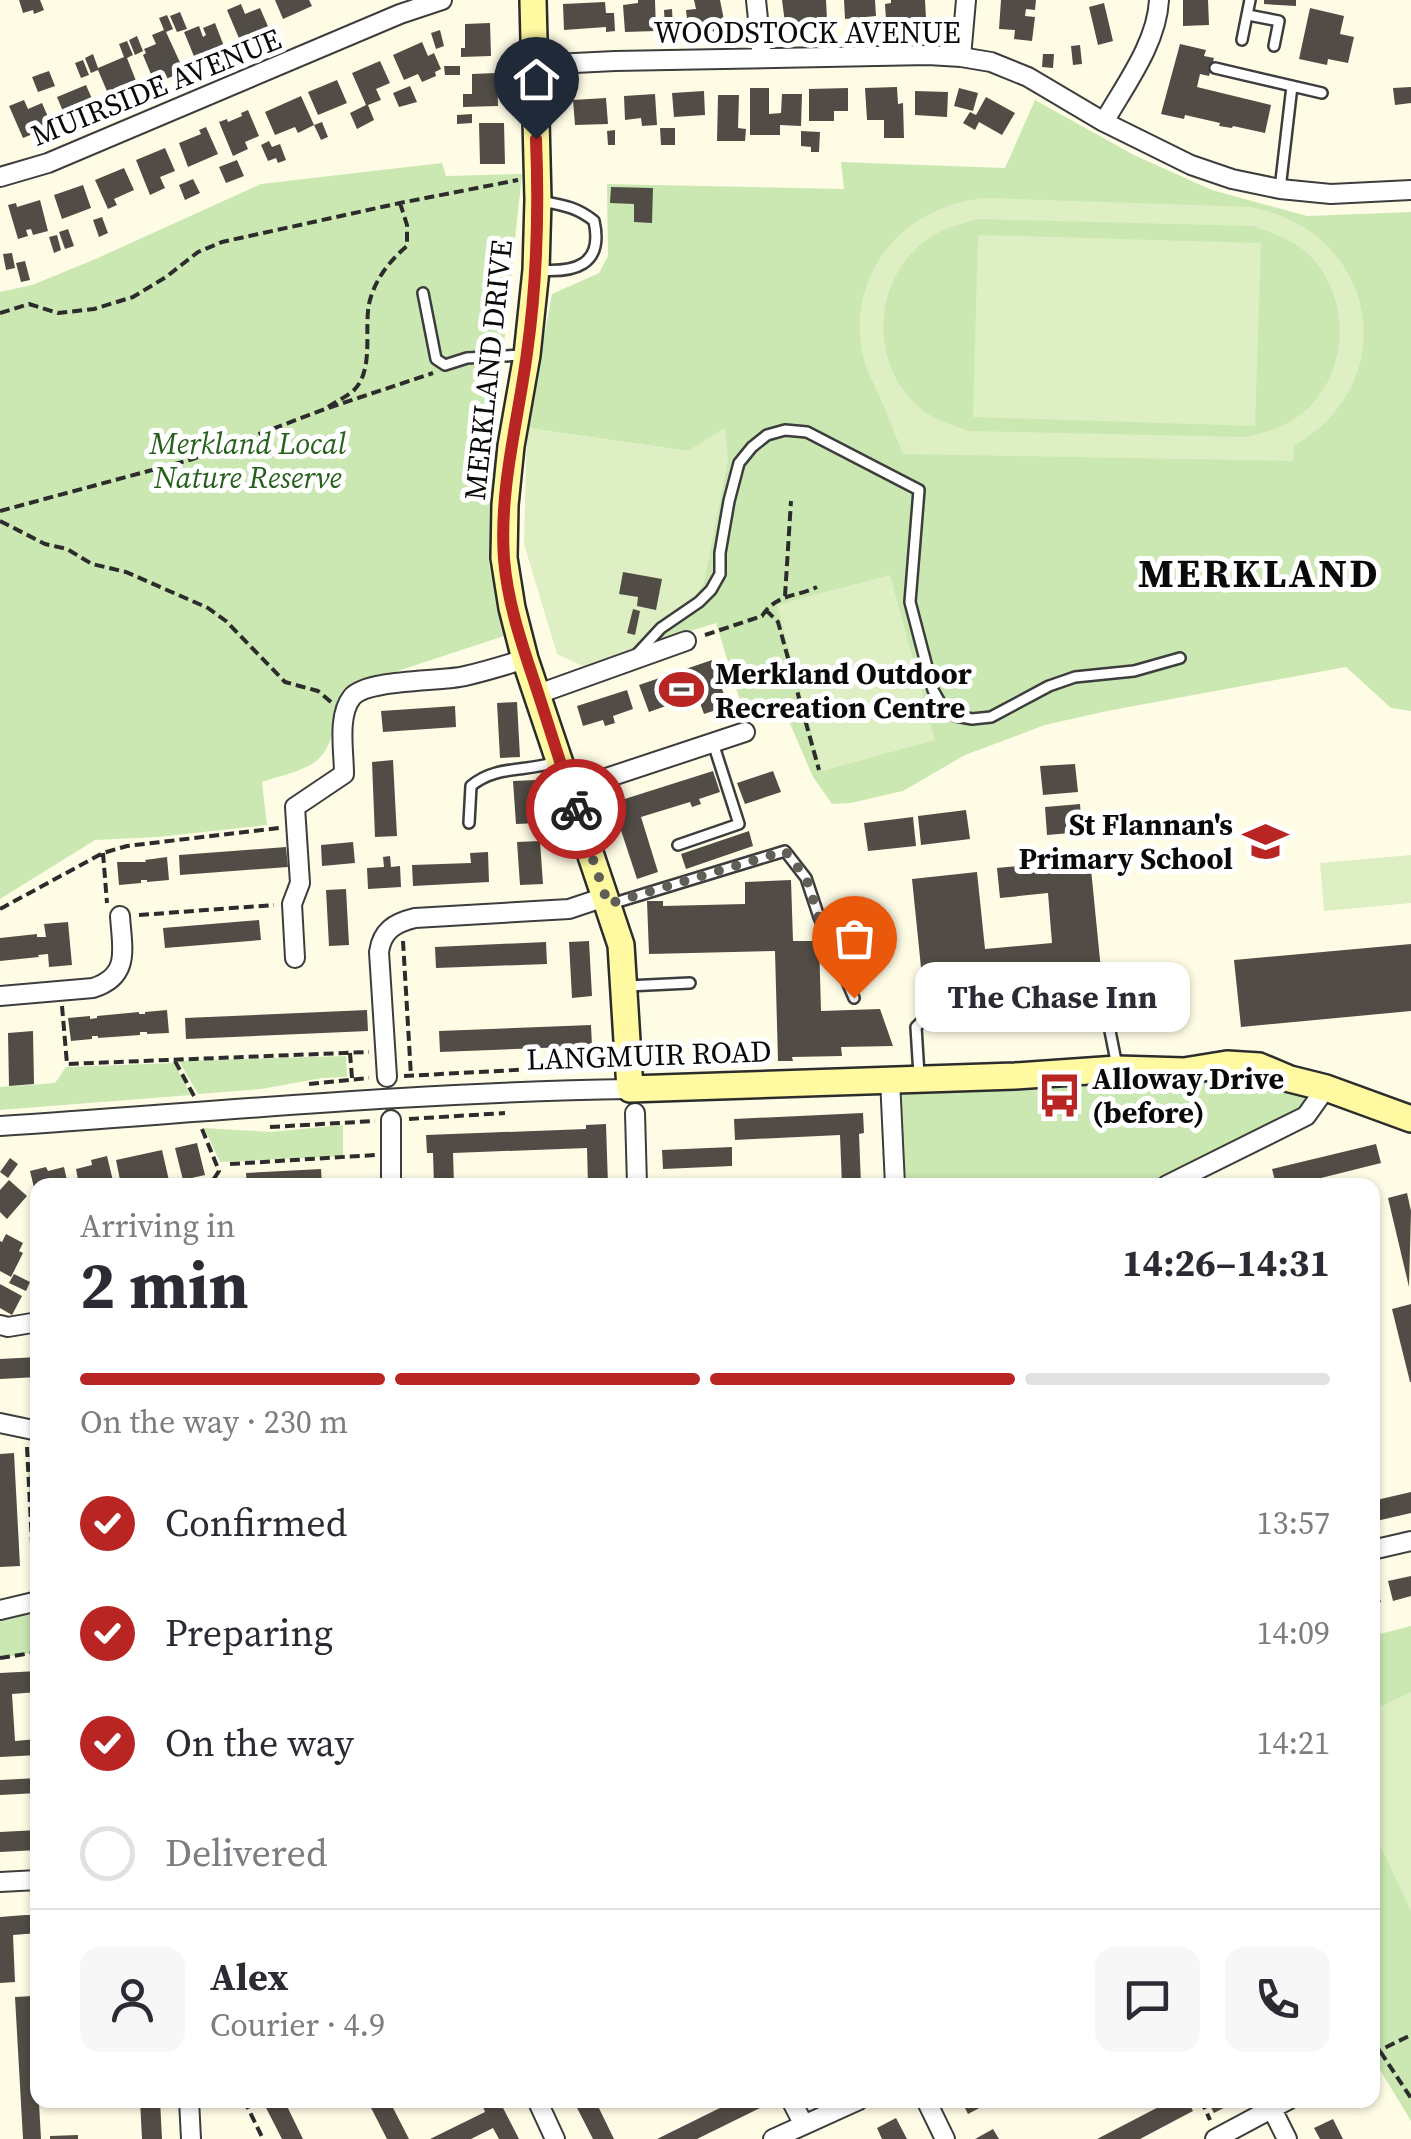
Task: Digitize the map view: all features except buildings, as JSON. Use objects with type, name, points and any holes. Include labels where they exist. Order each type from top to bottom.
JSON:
[{"type":"street","name":"MUIRSIDE AVENUE","points":[[0,177],[48,163],[400,14],[442,0]]},
{"type":"street","name":"MERKLAND DRIVE","points":[[533,0],[536,270],[509,466],[504,558],[525,658],[621,944],[632,1101]]},
{"type":"street","points":[[756,0],[762,58]]},
{"type":"street","points":[[960,56],[966,0]]},
{"type":"street","points":[[1104,122],[1153,30],[1159,0]]},
{"type":"street","name":"WOODSTOCK AVENUE","points":[[534,65],[960,56],[991,62],[1028,77],[1104,122],[1192,165],[1232,179],[1331,194],[1411,190]]},
{"type":"street","points":[[538,694],[686,642]]},
{"type":"street","points":[[295,958],[292,904],[300,884],[295,807],[344,774],[344,725],[346,708],[353,696],[368,688],[465,676],[525,658]]},
{"type":"street","points":[[570,790],[746,732]]},
{"type":"street","points":[[387,1077],[379,952],[386,932],[415,918],[569,909],[607,901]]},
{"type":"street","points":[[0,996],[104,985],[120,969],[120,916]]},
{"type":"street","name":"LANGMUIR ROAD","points":[[0,1126],[462,1094],[632,1101],[890,1079],[1117,1069],[1184,1071],[1227,1064],[1259,1066],[1411,1119]]},
{"type":"street","points":[[890,1079],[895,1178]]},
{"type":"street","points":[[1182,1178],[1306,1116],[1326,1088]]},
{"type":"street","points":[[632,1101],[636,1178]]},
{"type":"street","points":[[391,1120],[392,1178]]},
{"type":"street","points":[[1210,1165],[1213,1178]]},
{"type":"street","points":[[0,1325],[30,1323]]},
{"type":"street","points":[[0,1424],[30,1430]]},
{"type":"street","points":[[1380,1548],[1411,1541]]},
{"type":"street","points":[[0,1610],[30,1603]]},
{"type":"street","points":[[0,1882],[30,1880]]},
{"type":"street","points":[[189,2108],[191,2139]]},
{"type":"street","points":[[541,2108],[555,2139]]},
{"type":"street","points":[[795,2108],[804,2125]]},
{"type":"street","points":[[773,2139],[841,2108]]},
{"type":"street","points":[[930,2108],[946,2139]]},
{"type":"street","points":[[1217,2138],[1273,2108]]},
{"type":"street","points":[[1281,2108],[1287,2139]]},
{"type":"lane","points":[[1242,40],[1250,0]]},
{"type":"lane","points":[[1248,15],[1279,21],[1274,46]]},
{"type":"lane","points":[[1216,68],[1322,92]]},
{"type":"lane","points":[[1280,189],[1292,86]]},
{"type":"lane","points":[[536,270],[572,269],[592,257],[597,244],[594,221],[538,188]]},
{"type":"lane","points":[[424,292],[436,359],[445,365],[466,358],[527,354]]},
{"type":"lane","points":[[632,660],[661,628],[712,590],[720,574],[720,553],[739,463],[767,435],[785,430],[808,432],[919,490],[910,602],[932,690],[942,706],[956,716],[991,716],[1049,686],[1075,678],[1134,670],[1180,658]]},
{"type":"lane","points":[[678,845],[739,824],[712,743]]},
{"type":"lane","points":[[469,824],[471,786],[480,778],[560,761]]},
{"type":"lane","points":[[607,901],[785,851],[806,878],[854,998]]},
{"type":"lane","points":[[624,986],[690,983]]},
{"type":"lane","points":[[920,1078],[916,1027],[924,1019],[1093,1005],[1106,1011],[1117,1069]]},
{"type":"path","points":[[0,313],[30,304],[58,313],[94,309],[133,297],[198,252],[222,242],[400,202],[538,188]]},
{"type":"path","points":[[324,410],[356,387],[365,366],[372,292],[390,260],[407,246],[407,226],[400,202]]},
{"type":"path","points":[[0,512],[193,458],[430,376],[445,365]]},
{"type":"path","points":[[784,596],[791,502]]},
{"type":"path","points":[[0,522],[46,544],[67,548],[92,564],[126,572],[208,608],[226,621],[285,682],[318,691],[346,708]]},
{"type":"path","points":[[706,634],[762,616],[769,604],[784,596],[817,587]]},
{"type":"path","points":[[766,610],[778,622],[819,770]]},
{"type":"path","points":[[0,909],[103,853],[127,846],[296,826]]},
{"type":"path","points":[[103,853],[108,917],[292,904]]},
{"type":"path","points":[[402,921],[410,1076]]},
{"type":"path","points":[[62,1008],[67,1064],[409,1050]]},
{"type":"path","points":[[350,1053],[352,1079]]},
{"type":"path","points":[[174,1060],[192,1090]]},
{"type":"path","points":[[194,1110],[220,1172],[215,1178]]},
{"type":"path","points":[[254,1126],[520,1112]]},
{"type":"path","points":[[230,1164],[391,1154]]},
{"type":"path","points":[[30,1450],[30,1502]]},
{"type":"path","points":[[0,1658],[30,1653]]},
{"type":"path","points":[[1380,2050],[1411,2035]]},
{"type":"path","points":[[1380,2052],[1411,2098]]},
{"type":"path","points":[[248,2108],[263,2139]]},
{"type":"path","points":[[1204,2108],[1217,2138]]},
{"type":"green space","points":[[1035,100],[1134,155],[1212,190],[1307,216],[1411,212],[1411,711],[1391,708],[1346,667],[1045,725],[965,755],[903,791],[832,804],[813,777],[783,702],[745,717],[716,623],[629,650],[654,628],[725,429],[688,451],[527,428],[552,294],[599,273],[608,256],[607,184],[844,189],[841,162],[1005,168]]},
{"type":"green space","name":"Merkland Local Nature Reserve","points":[[442,163],[446,176],[522,174],[499,390],[489,564],[507,635],[343,689],[331,739],[322,756],[303,768],[262,782],[267,825],[95,840],[0,899],[0,292],[32,285],[91,261],[261,184]]},
{"type":"green space","points":[[987,198],[1251,207],[1294,221],[1327,245],[1350,276],[1362,311],[1363,348],[1352,385],[1329,418],[1294,446],[1293,461],[903,454],[863,358],[860,322],[864,294],[874,269],[908,228],[958,203]],"holes":[[[978,219],[1253,226],[1293,243],[1314,260],[1337,305],[1340,330],[1330,378],[1317,399],[1298,416],[1272,430],[1245,437],[969,431],[920,408],[891,369],[885,345],[887,298],[909,256],[946,229]]]},
{"type":"green space","points":[[978,235],[1261,243],[1255,426],[973,417]]},
{"type":"green space","points":[[527,428],[688,451],[725,428],[728,460],[704,583],[694,599],[629,650],[587,668],[557,654],[524,544]]},
{"type":"green space","points":[[890,575],[935,740],[822,771],[777,605]]},
{"type":"green space","points":[[1411,855],[1411,903],[1324,911],[1320,863]]},
{"type":"green space","points":[[346,1056],[347,1077],[198,1094],[179,1061]]},
{"type":"green space","points":[[174,1063],[191,1095],[0,1110],[0,1087],[55,1083],[66,1067]]},
{"type":"green space","points":[[1117,1069],[1290,1079],[1317,1103],[1180,1178],[895,1178],[890,1094],[920,1078]]},
{"type":"green space","points":[[343,1125],[343,1156],[220,1162],[204,1128],[271,1132]]},
{"type":"green space","points":[[30,1603],[30,1653],[0,1658],[0,1610]]},
{"type":"green space","points":[[1411,1626],[1411,2121],[1380,2070],[1380,1634]]},
{"type":"green space","points":[[1411,1692],[1411,1911],[1380,1845],[1380,1707]]},
{"type":"way so far","points":[[576,809],[608,904],[785,851],[806,878],[854,998]]},
{"type":"place","name":"Merkland Outdoor Recreation Centre","points":[[682,690]]},
{"type":"place","name":"St Flannan's Primary School","points":[[1266,841]]},
{"type":"place","name":"The Chase Inn","points":[[854,998]]},
{"type":"place","name":"Alloway Drive (before)","points":[[1059,1095]]},
{"type":"district","name":"MERKLAND","points":[[1259,573]]},
{"type":"route","points":[[536,139],[536,270],[511,446],[504,558],[525,658],[576,809]]}]
